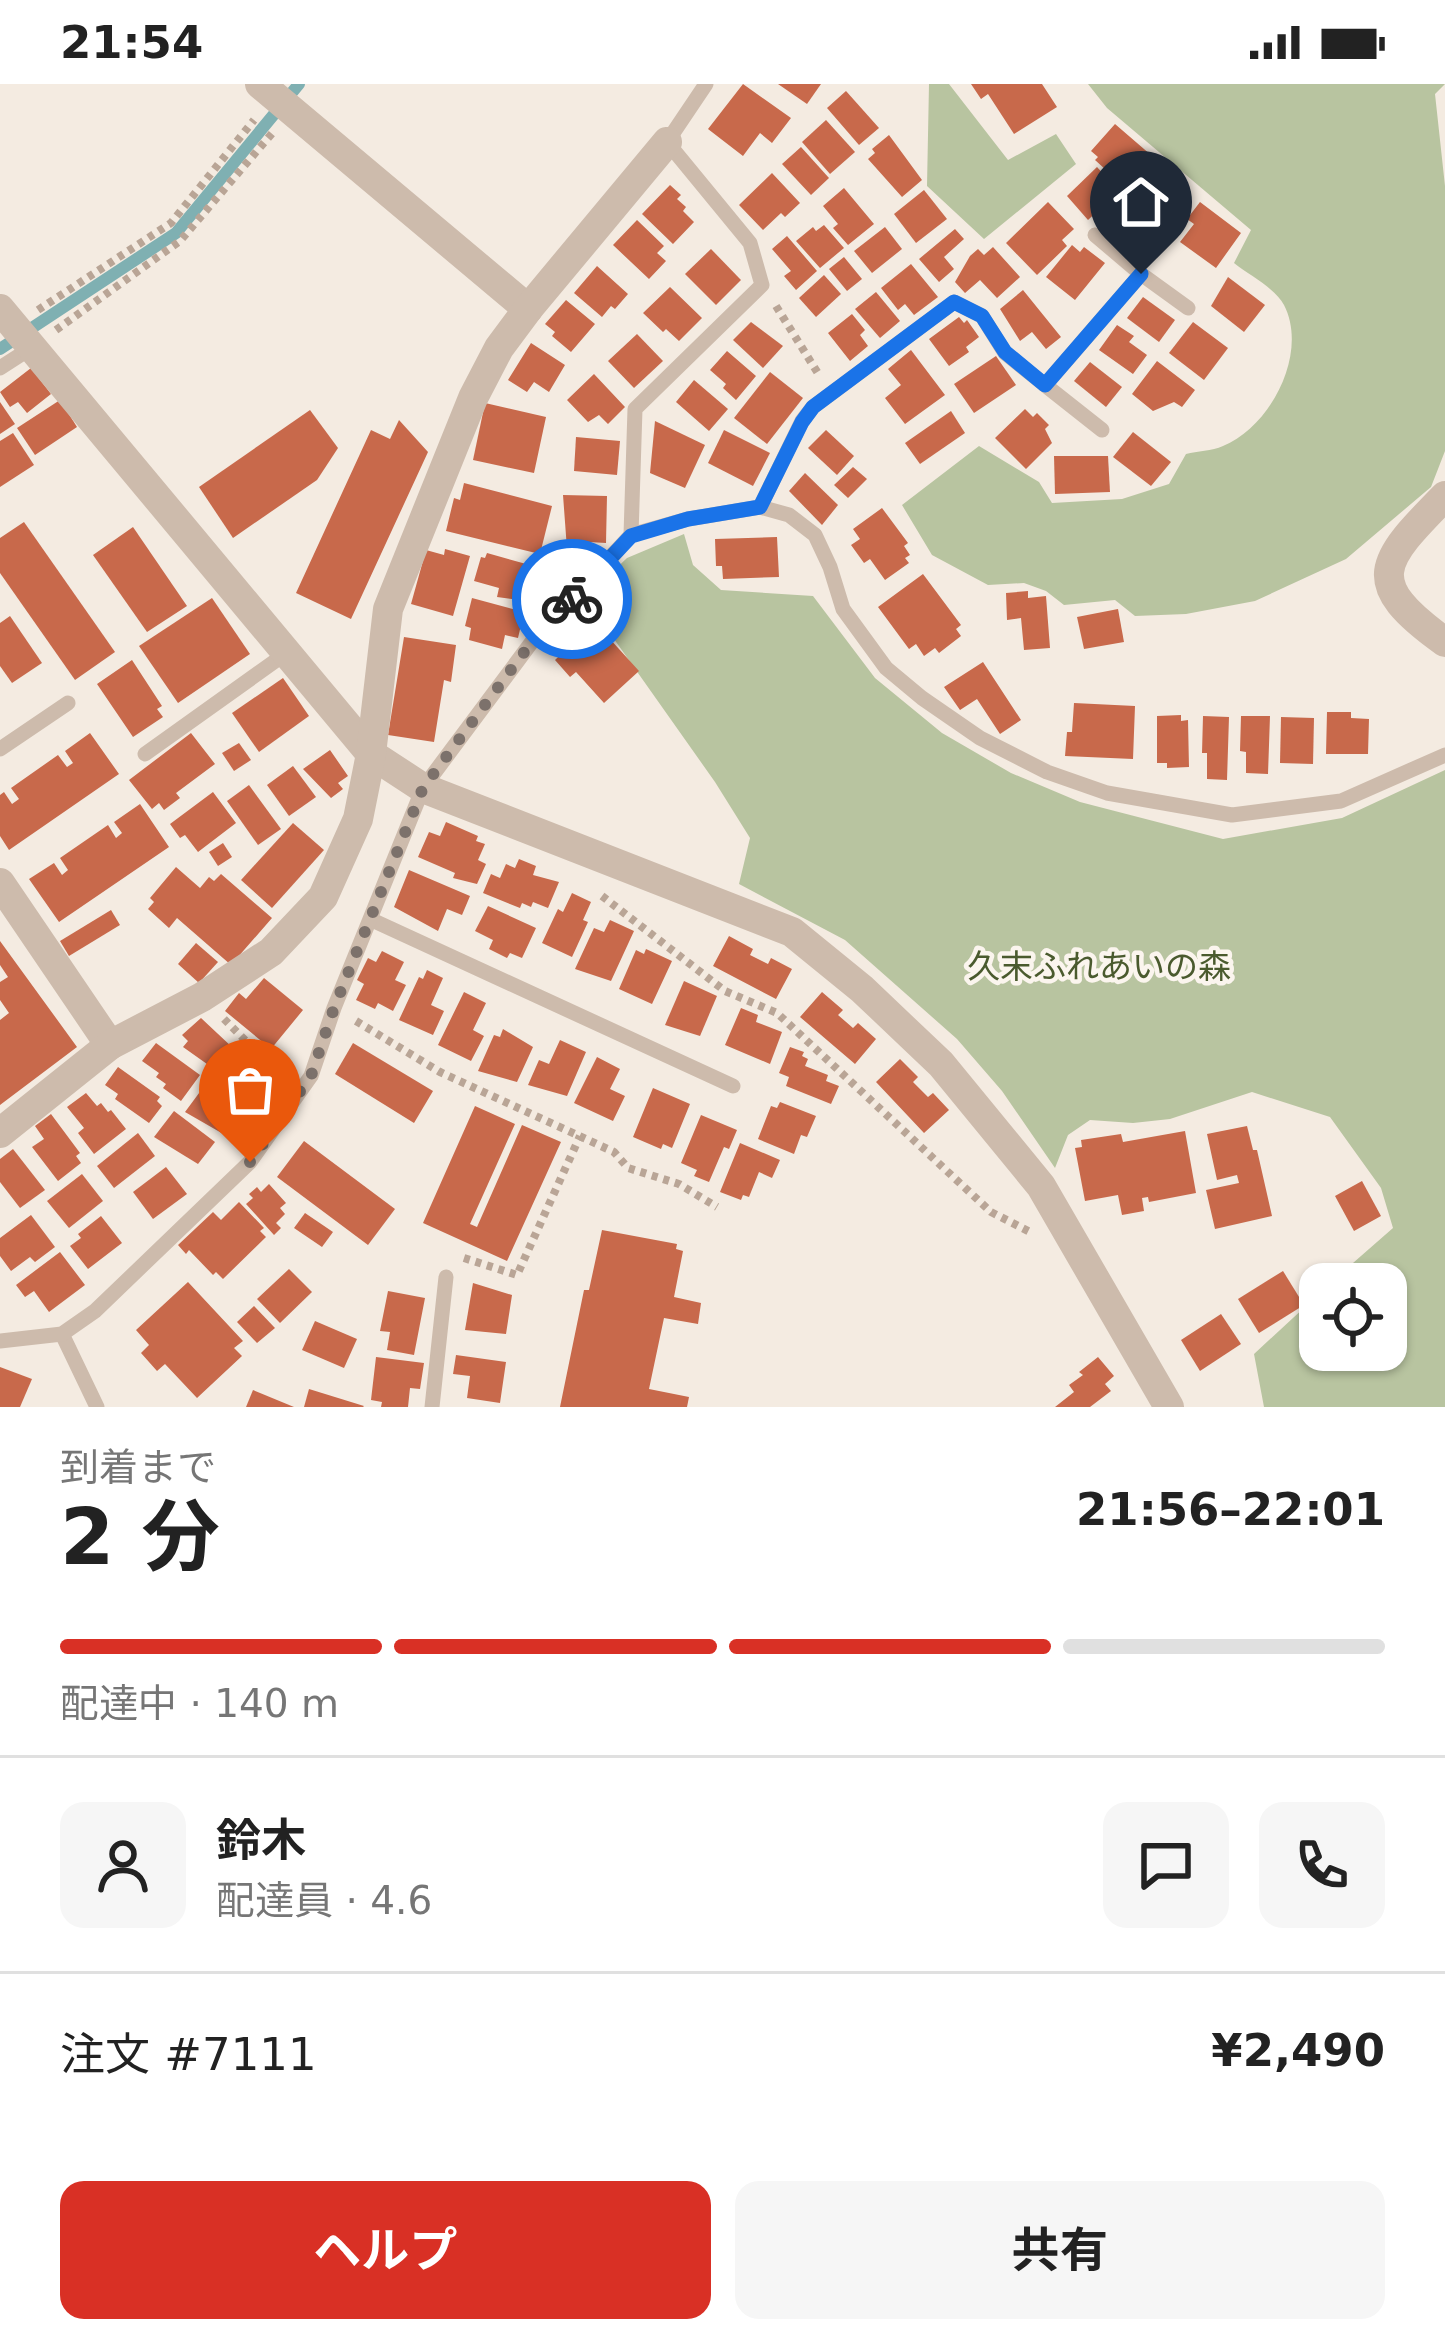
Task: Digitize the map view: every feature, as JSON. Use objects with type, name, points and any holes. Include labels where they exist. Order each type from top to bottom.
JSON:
[{"type":"street","points":[[275,97],[528,309]]},
{"type":"street","points":[[0,1133],[110,1045],[202,997],[272,952],[323,897],[358,819],[371,754],[388,609],[473,398],[499,348],[528,309],[667,142]]},
{"type":"street","points":[[11,329],[371,754],[423,788],[792,932],[862,989],[941,1064],[1041,1186],[1168,1407]]},
{"type":"street","points":[[1445,496],[1402,539],[1388,569],[1390,594],[1445,642]]},
{"type":"street","points":[[0,883],[110,1045]]},
{"type":"lane","points":[[631,536],[635,409],[762,285],[750,244],[667,142],[706,84]]},
{"type":"lane","points":[[1095,235],[1188,308]]},
{"type":"lane","points":[[1045,385],[1141,274]]},
{"type":"lane","points":[[760,507],[813,407],[954,302],[982,316],[1005,352],[1102,430]]},
{"type":"lane","points":[[0,368],[11,329]]},
{"type":"lane","points":[[0,1341],[62,1334],[95,1311],[250,1162],[305,1086],[423,788],[534,639],[631,536],[688,519],[760,507],[789,515],[815,535],[843,609],[886,668],[980,738],[1047,772],[1107,793],[1232,815],[1341,801],[1445,755]]},
{"type":"lane","points":[[146,754],[284,654]]},
{"type":"lane","points":[[0,749],[68,704]]},
{"type":"lane","points":[[372,920],[733,1086]]},
{"type":"lane","points":[[432,1407],[446,1277]]},
{"type":"lane","points":[[62,1334],[97,1407]]},
{"type":"path","points":[[11,329],[171,224],[275,97]]},
{"type":"path","points":[[11,329],[180,241],[275,97]]},
{"type":"path","points":[[762,285],[831,397]]},
{"type":"path","points":[[588,885],[725,991],[777,1013],[991,1212],[1041,1238],[1059,1219]]},
{"type":"path","points":[[202,997],[252,1047],[305,1086]]},
{"type":"path","points":[[334,1008],[440,1072],[614,1152],[628,1168],[679,1184],[717,1207]]},
{"type":"path","points":[[446,1277],[450,1253],[517,1275],[580,1136]]},
{"type":"green space","points":[[929,84],[949,84],[1008,160],[1056,134],[1076,164],[984,239],[927,186]]},
{"type":"green space","points":[[1088,84],[1445,84],[1435,94],[1445,186],[1445,451],[1431,487],[1346,559],[1255,601],[1186,614],[1135,616],[1115,600],[1064,605],[1024,583],[988,585],[932,555],[902,505],[979,446],[1039,482],[1052,503],[1122,499],[1169,484],[1186,454],[1219,448],[1240,436],[1270,406],[1280,387],[1292,345],[1284,305],[1234,263],[1251,230],[1107,108]]},
{"type":"green space","name":"久末ふれあいの森","points":[[684,534],[693,565],[721,590],[813,596],[875,678],[942,733],[1011,773],[1080,802],[1223,839],[1342,818],[1445,770],[1445,1407],[1264,1407],[1254,1354],[1299,1312],[1299,1371],[1407,1371],[1407,1263],[1353,1263],[1393,1228],[1381,1188],[1330,1117],[1252,1092],[1170,1119],[1090,1120],[1068,1135],[1055,1168],[1002,1091],[957,1039],[845,940],[739,884],[750,838],[585,598],[627,558]]},
{"type":"building","points":[[743,84],[791,118],[772,143],[760,133],[743,156],[708,129]]},
{"type":"building","points":[[778,84],[821,84],[807,104]]},
{"type":"building","points":[[971,84],[1042,84],[1057,107],[1014,134],[988,94],[981,99]]},
{"type":"building","points":[[846,91],[879,128],[859,145],[827,108]]},
{"type":"building","points":[[826,120],[855,152],[830,174],[802,142]]},
{"type":"building","points":[[1115,124],[1166,168],[1150,186],[1137,174],[1130,182],[1110,165],[1106,170],[1095,160],[1098,157],[1091,151]]},
{"type":"building","points":[[889,135],[922,180],[902,197],[868,159]]},
{"type":"building","points":[[801,147],[829,178],[811,195],[782,164]]},
{"type":"building","points":[[1097,167],[1119,191],[1088,220],[1067,196]]},
{"type":"building","points":[[772,173],[800,203],[763,230],[739,205]]},
{"type":"building","points":[[1168,173],[1190,191],[1145,250],[1124,234],[1138,215],[1129,208],[1136,198],[1144,204]]},
{"type":"building","points":[[670,185],[681,195],[677,199],[694,222],[673,244],[642,214]]},
{"type":"building","points":[[844,188],[874,224],[848,245],[823,206]]},
{"type":"building","points":[[924,190],[947,219],[916,243],[894,214]]},
{"type":"building","points":[[1048,202],[1074,229],[1062,240],[1067,246],[1037,275],[1006,243]]},
{"type":"building","points":[[1200,202],[1241,233],[1216,268],[1180,242],[1194,224],[1187,219]]},
{"type":"building","points":[[637,220],[664,246],[657,253],[666,261],[649,279],[613,245]]},
{"type":"building","points":[[824,225],[844,248],[820,268],[796,241],[813,227],[816,231]]},
{"type":"building","points":[[885,227],[902,249],[872,273],[854,251]]},
{"type":"building","points":[[955,229],[964,239],[944,257],[954,269],[939,282],[919,259]]},
{"type":"building","points":[[787,236],[817,271],[796,290],[784,276],[791,271],[772,249]]},
{"type":"building","points":[[1072,245],[1080,252],[1084,247],[1105,263],[1075,300],[1046,277]]},
{"type":"building","points":[[993,247],[1020,277],[997,298],[980,280],[965,293],[955,282],[970,256],[978,249],[984,255]]},
{"type":"building","points":[[711,249],[741,280],[716,305],[685,274]]},
{"type":"building","points":[[844,257],[862,279],[847,291],[829,269]]},
{"type":"building","points":[[911,264],[938,297],[914,315],[905,304],[898,310],[881,288]]},
{"type":"building","points":[[597,266],[628,294],[602,317],[574,293]]},
{"type":"building","points":[[824,275],[841,294],[816,317],[799,298]]},
{"type":"building","points":[[1228,277],[1265,305],[1244,332],[1211,306]]},
{"type":"building","points":[[670,287],[702,318],[679,341],[643,313]]},
{"type":"building","points":[[1023,290],[1061,337],[1046,349],[1032,332],[1020,341],[1000,309]]},
{"type":"building","points":[[876,292],[900,321],[880,338],[855,309]]},
{"type":"building","points":[[1143,297],[1175,320],[1159,342],[1127,318]]},
{"type":"building","points":[[566,300],[595,324],[571,352],[545,324]]},
{"type":"building","points":[[852,314],[865,330],[860,335],[868,346],[850,361],[828,333]]},
{"type":"building","points":[[959,317],[979,337],[966,347],[969,352],[949,366],[929,339]]},
{"type":"building","points":[[751,322],[783,346],[763,368],[733,340]]},
{"type":"building","points":[[1193,322],[1228,348],[1204,380],[1169,353]]},
{"type":"building","points":[[1117,325],[1134,336],[1129,342],[1147,355],[1133,374],[1099,350]]},
{"type":"building","points":[[637,334],[663,361],[634,388],[608,361]]},
{"type":"building","points":[[531,343],[565,365],[549,392],[534,382],[527,392],[508,380]]},
{"type":"building","points":[[911,350],[945,395],[905,424],[885,398],[901,385],[888,369]]},
{"type":"building","points":[[727,351],[756,376],[736,400],[710,370]]},
{"type":"building","points":[[996,356],[1016,385],[974,413],[954,384]]},
{"type":"building","points":[[1157,361],[1195,390],[1182,407],[1174,402],[1153,411],[1132,394]]},
{"type":"building","points":[[1090,362],[1122,387],[1106,407],[1074,381]]},
{"type":"building","points":[[31,368],[51,394],[27,413],[18,402],[10,407],[0,392]]},
{"type":"building","points":[[770,372],[803,398],[767,444],[734,418]]},
{"type":"building","points":[[594,374],[625,407],[608,424],[599,415],[588,422],[567,400]]},
{"type":"building","points":[[694,380],[728,409],[709,431],[676,402]]},
{"type":"building","points":[[60,400],[77,427],[35,455],[17,428]]},
{"type":"building","points":[[0,402],[15,424],[0,434]]},
{"type":"building","points":[[485,403],[546,417],[534,473],[473,460]]},
{"type":"building","points":[[1025,409],[1049,425],[1045,429],[1052,443],[1026,469],[995,438]]},
{"type":"building","points":[[310,410],[338,448],[317,480],[233,538],[199,487]]},
{"type":"building","points":[[951,411],[965,433],[920,464],[905,443]]},
{"type":"building","points":[[399,420],[428,452],[351,619],[296,593],[371,430],[390,439]]},
{"type":"building","points":[[655,421],[705,445],[685,488],[650,473]]},
{"type":"building","points":[[724,430],[770,453],[753,486],[708,463]]},
{"type":"building","points":[[826,430],[854,456],[837,475],[808,448]]},
{"type":"building","points":[[1133,432],[1171,462],[1151,486],[1113,457]]},
{"type":"building","points":[[13,433],[34,465],[0,487],[0,441]]},
{"type":"building","points":[[576,437],[620,441],[617,475],[574,471]]},
{"type":"building","points":[[1054,456],[1108,456],[1110,492],[1055,494]]},
{"type":"building","points":[[853,467],[867,479],[848,498],[834,485]]},
{"type":"building","points":[[805,473],[838,505],[822,525],[789,491]]},
{"type":"building","points":[[464,483],[552,506],[540,554],[446,531],[454,498],[460,500]]},
{"type":"building","points":[[563,495],[607,496],[606,543],[589,542],[589,550],[567,549]]},
{"type":"building","points":[[882,508],[908,543],[904,546],[910,555],[905,558],[909,563],[885,580],[870,559],[864,563],[851,545],[860,539],[853,529]]},
{"type":"building","points":[[24,522],[115,652],[75,680],[0,573],[0,538]]},
{"type":"building","points":[[133,527],[187,606],[147,632],[93,555]]},
{"type":"building","points":[[777,537],[779,577],[723,579],[722,566],[716,566],[715,539]]},
{"type":"building","points":[[445,549],[470,556],[453,616],[411,604],[426,550],[444,555]]},
{"type":"building","points":[[487,553],[537,567],[527,601],[497,597],[499,588],[474,581],[481,557]]},
{"type":"building","points":[[555,566],[580,568],[554,596]]},
{"type":"building","points":[[923,574],[961,625],[956,629],[961,636],[939,653],[935,648],[924,656],[916,644],[909,649],[878,607]]},
{"type":"building","points":[[1028,591],[1028,598],[1046,596],[1050,648],[1024,650],[1021,618],[1007,620],[1006,593]]},
{"type":"building","points":[[212,598],[250,654],[178,703],[139,646]]},
{"type":"building","points":[[472,598],[524,612],[518,638],[505,635],[502,649],[469,640],[471,628],[465,626]]},
{"type":"building","points":[[1118,609],[1124,642],[1084,649],[1077,617]]},
{"type":"building","points":[[10,616],[42,663],[12,683],[0,666],[0,623]]},
{"type":"building","points":[[599,627],[639,671],[604,703],[576,672],[570,677],[555,660],[589,628],[593,632]]},
{"type":"building","points":[[404,637],[456,645],[451,682],[444,680],[434,742],[388,735]]},
{"type":"building","points":[[132,660],[162,706],[157,709],[163,717],[133,737],[97,684]]},
{"type":"building","points":[[983,662],[1021,720],[1000,734],[977,699],[960,710],[944,687]]},
{"type":"building","points":[[283,678],[309,716],[259,752],[232,713]]},
{"type":"building","points":[[1074,703],[1135,706],[1133,759],[1065,756]]},
{"type":"building","points":[[1327,712],[1351,712],[1351,718],[1369,719],[1368,754],[1326,754]]},
{"type":"building","points":[[1181,715],[1181,721],[1188,720],[1189,767],[1167,768],[1167,763],[1157,763],[1157,716]]},
{"type":"building","points":[[1203,716],[1229,717],[1227,780],[1207,779]]},
{"type":"building","points":[[1241,716],[1270,716],[1268,774],[1246,773],[1246,752],[1240,751]]},
{"type":"building","points":[[1281,717],[1314,718],[1313,764],[1280,763]]},
{"type":"building","points":[[90,733],[119,774],[9,850],[0,836],[0,795],[4,792],[12,804],[19,799],[11,788],[58,755],[67,767],[73,763],[65,751]]},
{"type":"building","points":[[191,733],[215,764],[176,793],[180,798],[164,810],[159,803],[152,809],[129,780]]},
{"type":"building","points":[[239,743],[251,760],[234,771],[222,753]]},
{"type":"building","points":[[330,750],[348,776],[338,783],[343,789],[331,798],[303,769]]},
{"type":"building","points":[[293,766],[316,797],[289,816],[267,785]]},
{"type":"building","points":[[249,785],[281,829],[258,845],[227,801]]},
{"type":"building","points":[[213,792],[236,823],[198,852],[170,824]]},
{"type":"building","points":[[140,804],[169,847],[59,922],[29,879],[54,863],[62,875],[68,870],[60,858],[108,825],[116,838],[122,833],[114,822]]},
{"type":"building","points":[[446,822],[485,844],[478,860],[486,864],[477,884],[453,878],[455,873],[418,857],[429,832],[440,836]]},
{"type":"building","points":[[293,823],[324,850],[272,908],[241,880]]},
{"type":"building","points":[[223,843],[232,857],[218,866],[209,852]]},
{"type":"building","points":[[519,859],[536,866],[533,875],[559,882],[548,908],[533,902],[531,907],[522,903],[520,908],[483,893],[491,874],[500,878],[506,864],[515,868]]},
{"type":"building","points":[[176,867],[200,888],[209,877],[214,881],[221,874],[272,918],[231,965],[177,918],[169,928],[148,909],[154,902],[150,898]]},
{"type":"building","points":[[409,870],[470,896],[462,915],[447,909],[438,931],[394,907]]},
{"type":"building","points":[[572,893],[591,902],[583,920],[588,922],[572,957],[542,943],[558,909],[563,912]]},
{"type":"building","points":[[488,906],[536,928],[522,958],[510,953],[507,958],[489,949],[493,940],[475,931]]},
{"type":"building","points":[[111,910],[120,925],[69,956],[60,941]]},
{"type":"building","points":[[610,920],[634,931],[611,981],[575,969],[594,928],[604,932]]},
{"type":"building","points":[[729,936],[753,949],[750,955],[768,964],[771,958],[792,969],[776,999],[713,966]]},
{"type":"building","points":[[0,941],[77,1047],[0,1105],[0,1020],[9,1013],[0,1000],[0,982],[8,977],[0,965]]},
{"type":"building","points":[[196,943],[218,962],[199,983],[178,964]]},
{"type":"building","points":[[646,949],[672,961],[652,1004],[619,989],[636,950],[644,954]]},
{"type":"building","points":[[382,951],[404,962],[395,980],[406,985],[393,1011],[356,1000],[364,984],[357,980],[368,958],[376,962]]},
{"type":"building","points":[[427,970],[443,978],[431,1005],[444,1011],[433,1035],[399,1020]]},
{"type":"building","points":[[264,978],[303,1010],[271,1049],[225,1011],[239,993],[246,999]]},
{"type":"building","points":[[684,981],[717,996],[700,1036],[665,1025]]},
{"type":"building","points":[[464,992],[486,1003],[473,1030],[484,1036],[471,1061],[438,1045]]},
{"type":"building","points":[[822,992],[843,1010],[838,1015],[853,1028],[858,1023],[876,1039],[855,1064],[800,1017]]},
{"type":"building","points":[[741,1008],[758,1015],[756,1022],[782,1032],[770,1064],[725,1045]]},
{"type":"building","points":[[201,1018],[233,1048],[214,1069],[183,1047],[188,1041],[182,1035]]},
{"type":"building","points":[[503,1029],[533,1047],[517,1082],[478,1071],[494,1035],[500,1037]]},
{"type":"building","points":[[560,1040],[586,1052],[567,1096],[528,1085],[539,1060],[549,1064]]},
{"type":"building","points":[[156,1043],[200,1075],[181,1101],[163,1088],[166,1084],[156,1077],[159,1073],[142,1061]]},
{"type":"building","points":[[353,1043],[433,1091],[414,1123],[335,1074]]},
{"type":"building","points":[[790,1047],[804,1052],[805,1066],[828,1075],[826,1081],[839,1086],[831,1104],[786,1086],[789,1077],[779,1073]]},
{"type":"building","points":[[242,1054],[276,1079],[251,1102],[220,1079]]},
{"type":"building","points":[[597,1057],[620,1069],[610,1089],[625,1096],[613,1121],[574,1103]]},
{"type":"building","points":[[900,1059],[918,1077],[913,1082],[949,1110],[924,1133],[876,1082]]},
{"type":"building","points":[[118,1067],[160,1097],[157,1101],[162,1106],[149,1123],[115,1099],[118,1094],[105,1085]]},
{"type":"building","points":[[205,1085],[245,1107],[225,1135],[185,1112]]},
{"type":"building","points":[[653,1088],[690,1104],[672,1148],[663,1144],[661,1149],[633,1137]]},
{"type":"building","points":[[86,1093],[97,1106],[101,1103],[111,1110],[126,1129],[94,1154],[78,1133],[84,1128],[67,1107]]},
{"type":"building","points":[[780,1102],[816,1116],[794,1154],[758,1139],[771,1106],[777,1108]]},
{"type":"building","points":[[475,1106],[515,1124],[470,1224],[477,1227],[522,1125],[561,1142],[507,1261],[423,1223]]},
{"type":"building","points":[[174,1111],[215,1142],[198,1164],[154,1137]]},
{"type":"building","points":[[51,1114],[80,1153],[76,1156],[81,1163],[58,1181],[32,1147],[44,1139],[35,1126]]},
{"type":"building","points":[[701,1115],[737,1130],[709,1182],[681,1163]]},
{"type":"building","points":[[1247,1126],[1272,1216],[1215,1229],[1206,1190],[1239,1183],[1237,1175],[1217,1180],[1207,1134]]},
{"type":"building","points":[[1185,1131],[1196,1193],[1149,1202],[1148,1197],[1142,1198],[1144,1211],[1122,1215],[1118,1195],[1085,1201],[1075,1148],[1082,1147],[1081,1140],[1121,1134],[1123,1142]]},
{"type":"building","points":[[138,1133],[155,1156],[114,1188],[97,1166]]},
{"type":"building","points":[[304,1141],[395,1209],[368,1245],[277,1177]]},
{"type":"building","points":[[740,1143],[780,1160],[772,1178],[759,1172],[749,1197],[743,1195],[741,1200],[720,1192]]},
{"type":"building","points":[[13,1149],[45,1190],[20,1208],[0,1182],[0,1159]]},
{"type":"building","points":[[166,1167],[187,1194],[153,1219],[133,1192]]},
{"type":"building","points":[[82,1174],[103,1201],[69,1228],[47,1201]]},
{"type":"building","points":[[1362,1181],[1381,1216],[1354,1231],[1335,1196]]},
{"type":"building","points":[[269,1184],[286,1203],[280,1208],[285,1214],[276,1223],[281,1228],[274,1235],[246,1204],[257,1187],[261,1192]]},
{"type":"building","points":[[239,1202],[264,1228],[260,1231],[266,1237],[223,1279],[178,1245],[213,1212],[221,1220]]},
{"type":"building","points":[[305,1213],[333,1232],[322,1247],[294,1228]]},
{"type":"building","points":[[31,1215],[55,1247],[11,1271],[0,1256],[0,1238]]},
{"type":"building","points":[[101,1216],[122,1243],[88,1269],[70,1246]]},
{"type":"building","points":[[602,1230],[677,1244],[676,1249],[683,1251],[674,1297],[701,1303],[698,1324],[664,1318],[649,1389],[689,1397],[687,1407],[560,1407],[584,1290],[589,1290]]},
{"type":"building","points":[[60,1252],[85,1285],[49,1312],[34,1291],[25,1297],[16,1285]]},
{"type":"building","points":[[289,1269],[312,1292],[280,1323],[257,1299]]},
{"type":"building","points":[[1283,1271],[1299,1297],[1299,1308],[1259,1333],[1238,1299]]},
{"type":"building","points":[[188,1282],[243,1341],[234,1348],[242,1356],[197,1398],[165,1364],[157,1371],[141,1353],[149,1345],[136,1330]]},
{"type":"building","points":[[473,1283],[512,1295],[506,1334],[465,1330]]},
{"type":"building","points":[[388,1291],[425,1298],[414,1355],[387,1350],[390,1332],[380,1331]]},
{"type":"building","points":[[254,1306],[275,1328],[257,1343],[237,1322]]},
{"type":"building","points":[[1221,1314],[1241,1344],[1200,1371],[1181,1340]]},
{"type":"building","points":[[315,1321],[357,1339],[344,1368],[302,1350]]},
{"type":"building","points":[[456,1355],[506,1362],[500,1403],[467,1398],[470,1376],[453,1374]]},
{"type":"building","points":[[376,1357],[424,1363],[420,1389],[410,1388],[408,1407],[381,1407],[382,1402],[371,1400]]},
{"type":"building","points":[[1098,1357],[1114,1376],[1105,1384],[1111,1391],[1090,1407],[1055,1407],[1074,1392],[1069,1385],[1083,1375],[1079,1372]]},
{"type":"building","points":[[0,1367],[32,1379],[20,1407],[0,1407]]},
{"type":"building","points":[[309,1389],[364,1406],[304,1407]]},
{"type":"building","points":[[253,1390],[294,1407],[246,1407]]},
{"type":"waterway","points":[[0,349],[176,233],[299,84]]},
{"type":"way so far","points":[[250,1162],[311,1076],[423,788],[534,639],[572,599]]},
{"type":"route","points":[[572,599],[631,536],[688,519],[760,507],[813,407],[954,302],[982,316],[1005,352],[1045,385],[1141,274]]}]
